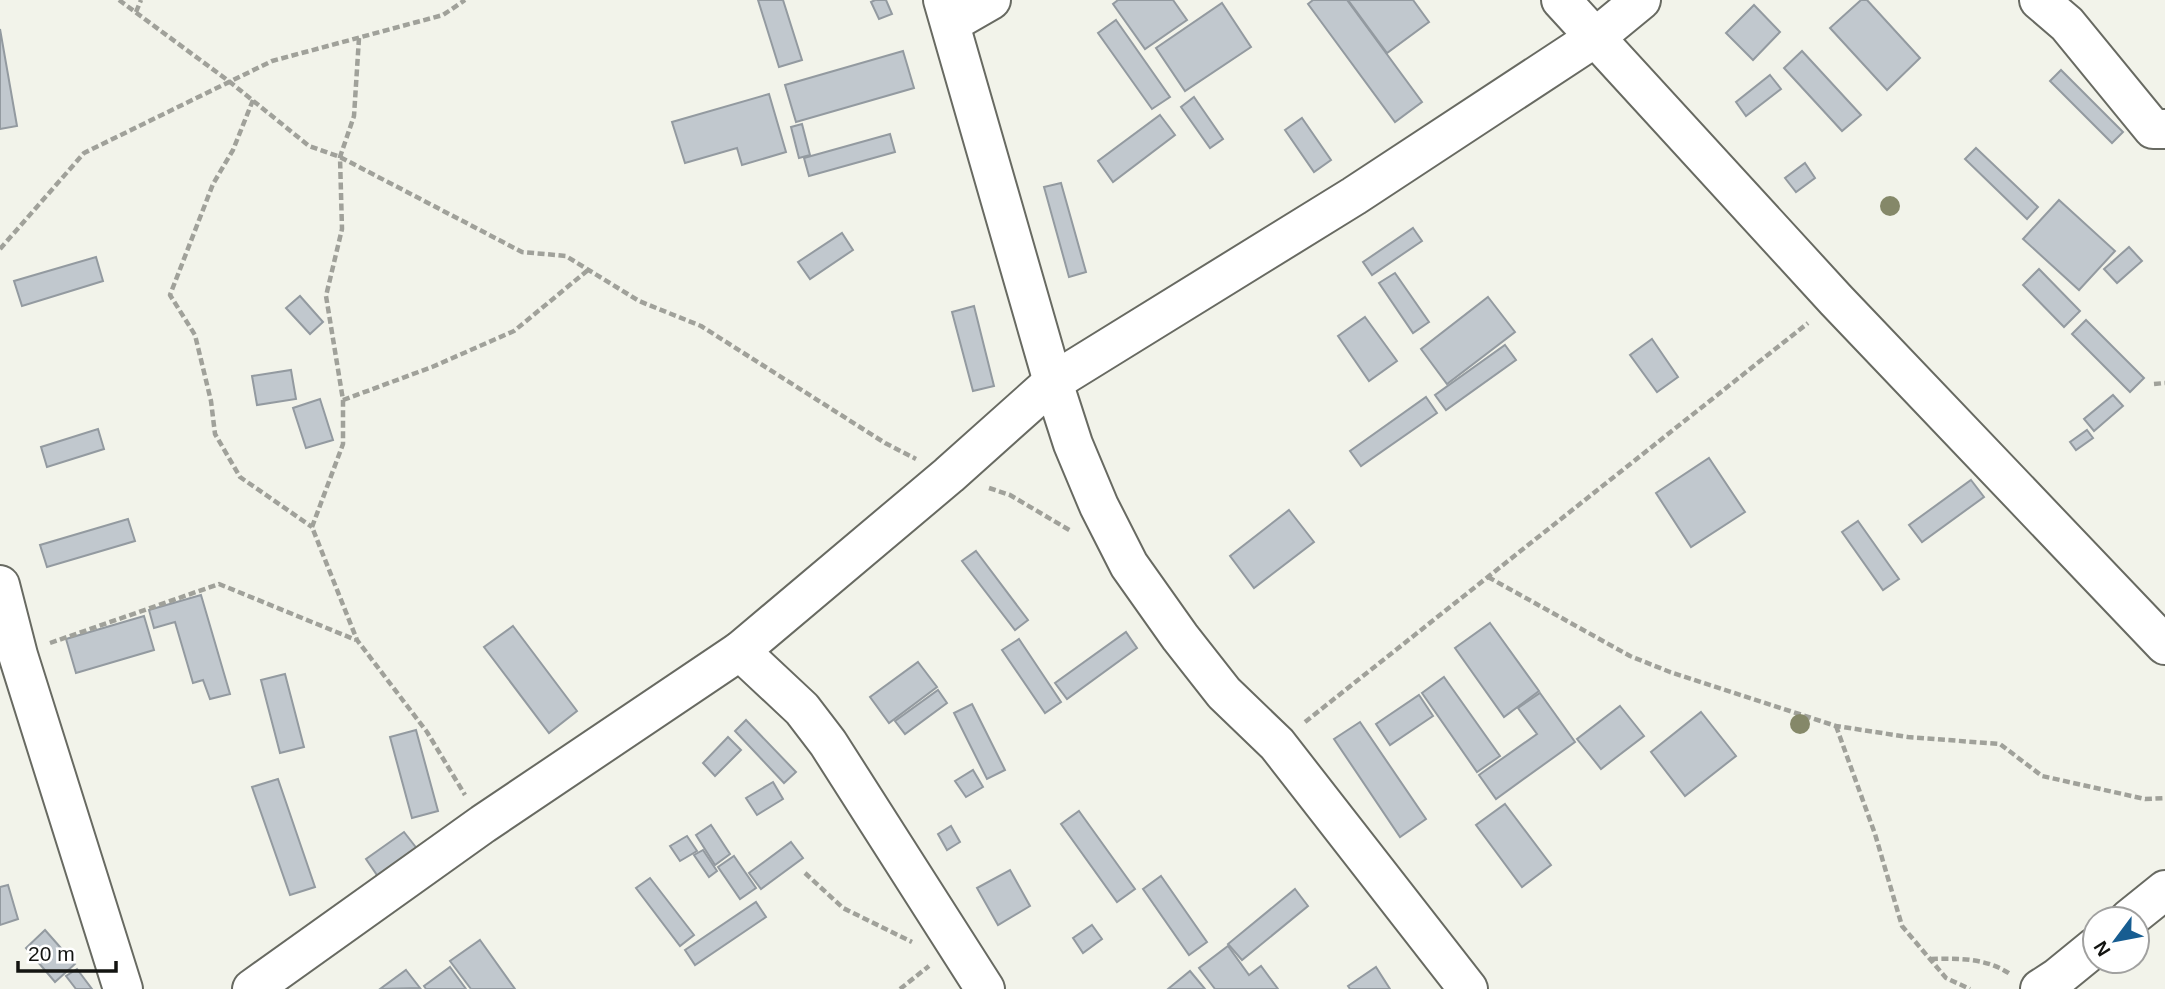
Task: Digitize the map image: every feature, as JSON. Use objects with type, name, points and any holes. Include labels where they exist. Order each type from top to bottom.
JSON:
[{"type":"street","points":[[991,0],[947,12],[1053,382],[1073,444],[1094,493],[1129,565],[1180,637],[1223,693],[1278,744],[1468,989]]},
{"type":"street","points":[[1561,0],[1836,300],[2165,645]]},
{"type":"street","points":[[252,989],[483,824],[740,651],[949,475],[1053,382],[1354,197],[1595,37],[1640,0]]},
{"type":"street","points":[[2039,0],[2067,24],[2161,133]]},
{"type":"street","points":[[0,585],[9,658],[123,989]]},
{"type":"street","points":[[740,651],[802,709],[828,743],[981,982]]},
{"type":"street","points":[[2147,905],[2165,890]]},
{"type":"street","points":[[2049,984],[2081,958]]},
{"type":"path","points":[[119,0],[230,82],[309,146],[340,157],[522,252],[566,256],[639,301],[701,326],[885,443],[949,475],[1010,495],[1076,534]]},
{"type":"path","points":[[136,12],[141,0]]},
{"type":"path","points":[[0,249],[85,153],[272,61],[443,15],[466,0]]},
{"type":"path","points":[[312,527],[343,444],[342,400],[326,296],[342,229],[340,157],[354,116],[359,38]]},
{"type":"path","points":[[253,100],[233,150],[214,184],[170,295],[195,335],[211,401],[215,434],[240,477],[312,527],[357,640],[427,732],[483,824]]},
{"type":"path","points":[[342,400],[432,367],[514,331],[588,270]]},
{"type":"path","points":[[1278,744],[1836,300]]},
{"type":"path","points":[[2154,384],[2165,383]]},
{"type":"path","points":[[1488,577],[1630,656],[1670,672],[1836,726],[1908,737],[2000,744],[2042,776],[2146,799],[2165,798]]},
{"type":"path","points":[[9,658],[219,584],[357,640]]},
{"type":"path","points":[[1836,726],[1875,834],[1902,926],[1946,978],[1970,989]]},
{"type":"path","points":[[805,873],[843,908],[887,928],[920,948]]},
{"type":"path","points":[[1930,959],[1965,958],[2004,970],[2031,989],[2049,984]]},
{"type":"path","points":[[900,989],[937,960],[981,982]]},
{"type":"building","points":[[758,0],[783,0],[802,60],[779,67]]},
{"type":"building","points":[[886,0],[892,14],[879,19],[871,2]]},
{"type":"building","points":[[1118,0],[1173,0],[1187,20],[1145,49],[1113,4]]},
{"type":"building","points":[[1313,0],[1347,0],[1422,102],[1395,122],[1308,4]]},
{"type":"building","points":[[1348,0],[1413,0],[1429,22],[1387,53]]},
{"type":"building","points":[[1861,0],[1867,0],[1920,58],[1887,90],[1830,28]]},
{"type":"building","points":[[1222,3],[1251,47],[1185,91],[1156,48]]},
{"type":"building","points":[[1754,5],[1780,32],[1753,60],[1726,33]]},
{"type":"building","points":[[1116,20],[1170,97],[1152,109],[1098,33]]},
{"type":"building","points":[[0,29],[17,126],[0,129]]},
{"type":"building","points":[[903,51],[914,88],[796,122],[785,85]]},
{"type":"building","points":[[1802,51],[1861,115],[1842,131],[1784,68]]},
{"type":"building","points":[[2061,70],[2123,132],[2112,143],[2050,81]]},
{"type":"building","points":[[1770,75],[1781,89],[1746,116],[1736,102]]},
{"type":"building","points":[[769,94],[786,152],[742,165],[737,148],[685,163],[672,122]]},
{"type":"building","points":[[1194,97],[1223,139],[1210,148],[1181,107]]},
{"type":"building","points":[[1160,115],[1175,135],[1113,182],[1098,161]]},
{"type":"building","points":[[1302,118],[1331,160],[1314,172],[1285,130]]},
{"type":"building","points":[[802,124],[810,155],[799,158],[791,127]]},
{"type":"building","points":[[890,134],[895,152],[809,176],[804,158]]},
{"type":"building","points":[[1976,148],[2038,207],[2027,219],[1965,159]]},
{"type":"building","points":[[1805,163],[1815,178],[1796,192],[1785,178]]},
{"type":"building","points":[[1061,183],[1086,272],[1069,277],[1044,187]]},
{"type":"building","points":[[2059,200],[2115,251],[2079,290],[2023,239]]},
{"type":"building","points":[[1413,228],[1422,241],[1372,275],[1363,262]]},
{"type":"building","points":[[842,233],[853,250],[810,279],[798,262]]},
{"type":"building","points":[[2129,247],[2142,261],[2117,283],[2104,269]]},
{"type":"building","points":[[96,257],[103,281],[22,306],[14,281]]},
{"type":"building","points":[[2039,269],[2080,311],[2064,327],[2023,285]]},
{"type":"building","points":[[1395,273],[1429,322],[1413,333],[1379,283]]},
{"type":"building","points":[[300,296],[323,322],[310,334],[286,308]]},
{"type":"building","points":[[1488,297],[1515,332],[1447,384],[1421,349]]},
{"type":"building","points":[[974,306],[994,386],[973,391],[952,312]]},
{"type":"building","points":[[1365,317],[1397,361],[1369,381],[1338,336]]},
{"type":"building","points":[[2086,320],[2144,378],[2130,392],[2072,334]]},
{"type":"building","points":[[1652,339],[1678,377],[1657,392],[1630,355]]},
{"type":"building","points":[[1505,345],[1516,360],[1446,410],[1435,395]]},
{"type":"building","points":[[291,370],[296,399],[257,405],[252,376]]},
{"type":"building","points":[[2113,395],[2123,406],[2094,431],[2084,419]]},
{"type":"building","points":[[1426,397],[1437,413],[1361,466],[1350,451]]},
{"type":"building","points":[[320,399],[333,440],[306,448],[293,408]]},
{"type":"building","points":[[98,429],[104,449],[47,467],[41,447]]},
{"type":"building","points":[[2087,430],[2093,438],[2076,450],[2070,442]]},
{"type":"building","points":[[1709,458],[1745,512],[1691,547],[1656,493]]},
{"type":"building","points":[[1971,480],[1984,497],[1922,542],[1909,525]]},
{"type":"building","points":[[1289,510],[1314,542],[1254,588],[1230,556]]},
{"type":"building","points":[[128,519],[135,541],[47,567],[40,545]]},
{"type":"building","points":[[1858,521],[1899,579],[1883,590],[1842,532]]},
{"type":"building","points":[[976,551],[1028,620],[1015,630],[962,561]]},
{"type":"building","points":[[201,595],[230,694],[210,699],[203,680],[193,683],[175,622],[154,628],[149,610]]},
{"type":"building","points":[[144,616],[154,650],[76,673],[66,639]]},
{"type":"building","points":[[1490,623],[1539,691],[1504,717],[1455,648]]},
{"type":"building","points":[[513,626],[577,711],[549,733],[484,647]]},
{"type":"building","points":[[1126,632],[1137,648],[1067,699],[1055,683]]},
{"type":"building","points":[[1019,639],[1061,702],[1045,713],[1002,650]]},
{"type":"building","points":[[918,662],[937,687],[889,723],[870,697]]},
{"type":"building","points":[[285,674],[304,747],[280,753],[261,680]]},
{"type":"building","points":[[1444,677],[1500,756],[1477,772],[1422,693]]},
{"type":"building","points":[[938,690],[947,703],[905,734],[895,721]]},
{"type":"building","points":[[1540,693],[1575,742],[1496,799],[1479,775],[1537,734],[1518,708]]},
{"type":"building","points":[[1419,695],[1433,716],[1390,745],[1376,724]]},
{"type":"building","points":[[972,704],[1005,770],[987,779],[954,713]]},
{"type":"building","points":[[1620,706],[1644,736],[1601,769],[1577,739]]},
{"type":"building","points":[[1701,712],[1736,756],[1685,796],[1651,752]]},
{"type":"building","points":[[746,720],[796,772],[784,783],[735,731]]},
{"type":"building","points":[[1360,722],[1426,819],[1400,837],[1334,739]]},
{"type":"building","points":[[416,730],[438,811],[412,818],[390,737]]},
{"type":"building","points":[[728,737],[741,750],[715,776],[703,763]]},
{"type":"building","points":[[973,770],[983,787],[966,797],[955,781]]},
{"type":"building","points":[[278,779],[315,887],[290,895],[252,787]]},
{"type":"building","points":[[773,782],[783,799],[757,815],[746,798]]},
{"type":"building","points":[[1505,804],[1551,865],[1522,887],[1476,825]]},
{"type":"building","points":[[1079,811],[1135,889],[1117,902],[1061,824]]},
{"type":"building","points":[[711,825],[730,854],[715,865],[696,835]]},
{"type":"building","points":[[951,826],[960,842],[947,850],[938,834]]},
{"type":"building","points":[[404,832],[418,850],[379,878],[366,859]]},
{"type":"building","points":[[687,836],[697,851],[680,861],[670,846]]},
{"type":"building","points":[[791,842],[803,858],[761,889],[749,873]]},
{"type":"building","points":[[703,850],[717,871],[709,877],[694,855]]},
{"type":"building","points":[[734,856],[756,888],[740,899],[718,867]]},
{"type":"building","points":[[1010,870],[1030,906],[998,925],[977,888]]},
{"type":"building","points":[[1161,876],[1207,942],[1189,955],[1143,889]]},
{"type":"building","points":[[650,878],[694,935],[680,946],[636,888]]},
{"type":"building","points":[[8,885],[18,919],[0,925],[0,887]]},
{"type":"building","points":[[1295,889],[1308,906],[1242,960],[1228,944]]},
{"type":"building","points":[[756,902],[766,917],[695,965],[685,950]]},
{"type":"building","points":[[1092,925],[1102,939],[1083,953],[1073,938]]},
{"type":"building","points":[[45,930],[75,964],[55,982],[26,948]]},
{"type":"building","points":[[480,940],[515,989],[471,989],[450,961]]},
{"type":"building","points":[[1228,946],[1249,975],[1261,966],[1278,989],[1215,989],[1199,968]]},
{"type":"building","points":[[450,967],[466,989],[426,989],[424,986]]},
{"type":"building","points":[[1376,967],[1390,989],[1350,989],[1348,986]]},
{"type":"building","points":[[77,969],[92,989],[76,989],[66,976]]},
{"type":"building","points":[[406,970],[420,988],[380,989]]},
{"type":"building","points":[[1190,971],[1205,989],[1168,989]]}]
